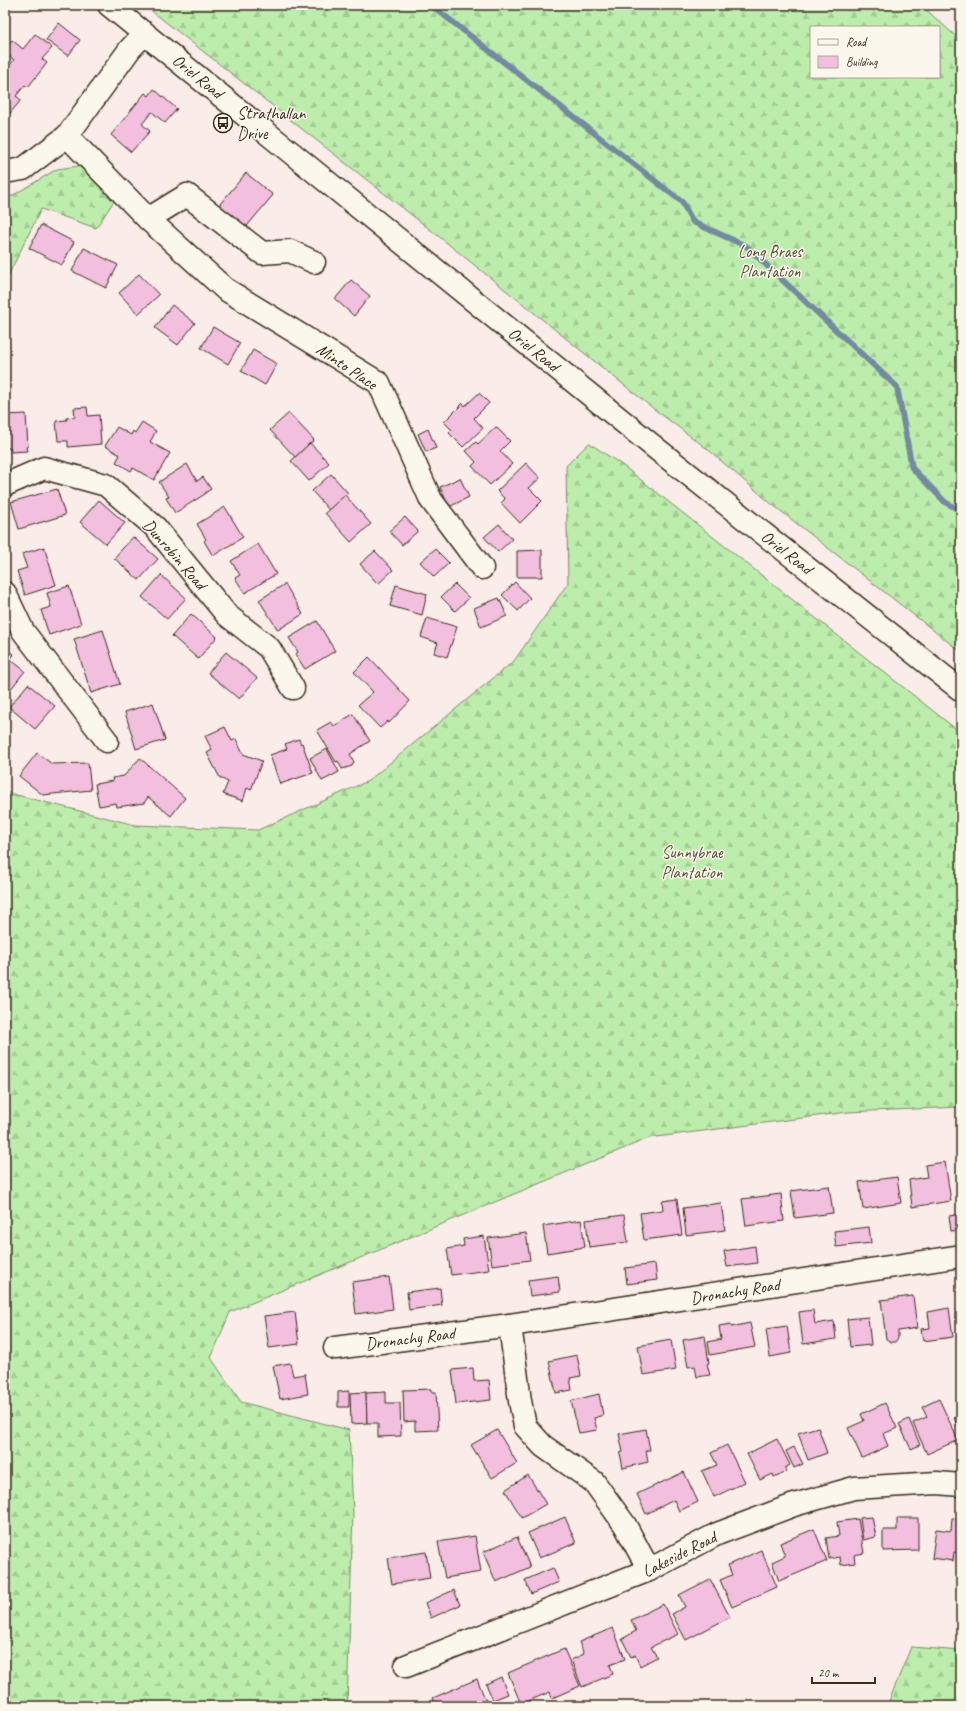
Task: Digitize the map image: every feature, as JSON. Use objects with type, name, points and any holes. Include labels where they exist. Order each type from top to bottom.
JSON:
[{"type":"street","name":"Oriel Road","points":[[109,5],[671,460],[961,690]]},
{"type":"street","points":[[5,172],[23,169],[67,136],[130,49],[145,33]]},
{"type":"street","name":"Minto Place","points":[[67,136],[148,219],[225,289],[379,383],[431,500],[482,568]]},
{"type":"street","points":[[148,219],[187,195],[262,253],[290,251],[314,262]]},
{"type":"street","name":"Dunrobin Road","points":[[5,485],[44,468],[106,485],[155,527],[227,615],[269,648],[293,688]]},
{"type":"street","points":[[5,593],[23,631],[107,741]]},
{"type":"street","name":"Dronachy Road","points":[[335,1348],[510,1325],[961,1256]]},
{"type":"street","points":[[510,1325],[520,1401],[525,1426],[543,1446],[594,1482],[625,1525],[649,1570]]},
{"type":"street","name":"Lakeside Road","points":[[406,1666],[649,1570],[717,1534],[794,1505],[854,1488],[937,1482],[961,1485]]},
{"type":"green space","name":"Long Braes Plantation","points":[[144,5],[921,5],[961,41],[961,652],[768,501],[705,447],[654,409],[432,231]]},
{"type":"green space","points":[[79,166],[114,201],[96,228],[41,209],[8,276],[5,274],[5,200],[57,169]]},
{"type":"green space","name":"Sunnybrae Plantation","points":[[589,443],[622,465],[961,733],[961,1107],[848,1112],[649,1138],[230,1312],[211,1358],[241,1402],[349,1430],[353,1512],[347,1706],[5,1706],[5,792],[135,825],[258,830],[368,781],[514,661],[568,583],[566,466]]},
{"type":"green space","points":[[911,1647],[961,1651],[961,1706],[887,1706]]},
{"type":"building","points":[[59,23],[80,40],[68,56],[46,40]]},
{"type":"building","points":[[35,34],[52,48],[42,59],[47,63],[28,87],[25,85],[16,96],[21,100],[6,118],[5,70],[14,60],[5,53],[5,49],[12,40],[23,49]]},
{"type":"building","points":[[154,89],[177,109],[165,123],[152,112],[142,124],[150,131],[131,152],[111,135],[145,93],[149,96]]},
{"type":"building","points":[[246,173],[273,195],[242,232],[215,210]]},
{"type":"building","points":[[41,225],[74,242],[62,265],[29,248]]},
{"type":"building","points":[[84,248],[118,265],[106,288],[72,271]]},
{"type":"building","points":[[139,274],[159,295],[138,314],[119,293]]},
{"type":"building","points":[[351,280],[370,296],[354,316],[335,299]]},
{"type":"building","points":[[172,305],[195,323],[178,345],[155,328]]},
{"type":"building","points":[[213,327],[240,343],[228,364],[201,348]]},
{"type":"building","points":[[253,350],[277,364],[265,385],[241,371]]},
{"type":"building","points":[[479,393],[489,403],[474,418],[483,428],[463,447],[449,433],[452,430],[444,422],[463,403],[465,406]]},
{"type":"building","points":[[87,407],[88,416],[99,415],[101,444],[68,447],[68,441],[58,441],[56,421],[67,420],[66,418],[75,417],[74,408]]},
{"type":"building","points":[[289,413],[314,440],[295,457],[270,430]]},
{"type":"building","points":[[26,414],[27,451],[11,452],[10,448],[5,449],[5,415]]},
{"type":"building","points":[[142,422],[156,431],[150,442],[170,453],[154,480],[133,468],[131,471],[116,462],[120,455],[105,446],[117,427],[131,435],[133,431],[135,433]]},
{"type":"building","points":[[496,427],[510,441],[500,451],[512,464],[490,485],[472,466],[476,462],[466,451],[476,442],[478,444]]},
{"type":"building","points":[[428,429],[436,448],[426,452],[418,434]]},
{"type":"building","points":[[310,443],[329,463],[309,481],[291,461]]},
{"type":"building","points":[[526,463],[540,478],[529,488],[542,501],[520,523],[501,503],[505,499],[497,491]]},
{"type":"building","points":[[187,464],[197,481],[203,477],[211,489],[175,513],[166,498],[169,497],[159,482]]},
{"type":"building","points":[[331,474],[348,493],[329,510],[312,491]]},
{"type":"building","points":[[460,478],[469,497],[449,507],[440,487]]},
{"type":"building","points":[[57,489],[65,515],[19,529],[11,502]]},
{"type":"building","points":[[345,495],[371,524],[351,542],[325,513]]},
{"type":"building","points":[[99,500],[125,523],[106,544],[80,522]]},
{"type":"building","points":[[225,507],[243,537],[213,556],[204,541],[206,539],[197,524]]},
{"type":"building","points":[[405,517],[418,531],[402,545],[389,531]]},
{"type":"building","points":[[499,524],[512,539],[498,552],[484,537]]},
{"type":"building","points":[[133,537],[158,559],[139,580],[114,558]]},
{"type":"building","points":[[258,544],[276,574],[245,593],[235,578],[240,575],[231,561]]},
{"type":"building","points":[[44,547],[56,585],[25,595],[17,571],[27,568],[22,554]]},
{"type":"building","points":[[435,549],[449,563],[434,577],[420,562]]},
{"type":"building","points":[[542,550],[542,577],[517,577],[517,551]]},
{"type":"building","points":[[375,551],[393,570],[378,584],[360,564]]},
{"type":"building","points":[[161,575],[186,598],[167,619],[142,597]]},
{"type":"building","points":[[515,582],[530,598],[518,611],[502,595]]},
{"type":"building","points":[[285,584],[303,614],[278,630],[259,600]]},
{"type":"building","points":[[455,584],[469,598],[455,611],[441,597]]},
{"type":"building","points":[[396,585],[427,594],[422,615],[390,606]]},
{"type":"building","points":[[69,586],[81,624],[49,635],[41,610],[51,607],[47,593]]},
{"type":"building","points":[[499,598],[507,616],[481,627],[474,608]]},
{"type":"building","points":[[191,614],[217,637],[198,659],[172,636]]},
{"type":"building","points":[[427,618],[457,627],[447,657],[434,653],[438,643],[421,637]]},
{"type":"building","points":[[317,621],[335,651],[305,669],[295,654],[298,652],[289,638]]},
{"type":"building","points":[[103,630],[120,684],[91,693],[74,639]]},
{"type":"building","points":[[5,647],[14,655],[10,659],[25,671],[6,695]]},
{"type":"building","points":[[226,652],[257,678],[239,699],[208,673]]},
{"type":"building","points":[[369,657],[410,701],[389,723],[388,721],[380,728],[358,705],[373,692],[354,672]]},
{"type":"building","points":[[28,684],[55,706],[35,729],[9,707]]},
{"type":"building","points":[[153,703],[165,740],[136,749],[125,712]]},
{"type":"building","points":[[353,714],[370,741],[350,754],[354,762],[352,766],[342,769],[338,761],[336,762],[317,730],[331,722],[334,726]]},
{"type":"building","points":[[225,727],[232,741],[236,739],[243,754],[262,761],[251,790],[247,788],[243,801],[223,794],[228,782],[220,778],[207,753],[212,750],[205,736]]},
{"type":"building","points":[[299,739],[301,744],[302,743],[313,773],[280,784],[270,755],[287,749],[285,744]]},
{"type":"building","points":[[327,749],[339,772],[322,781],[310,758]]},
{"type":"building","points":[[37,753],[52,764],[88,763],[91,790],[43,795],[19,776]]},
{"type":"building","points":[[140,758],[185,798],[171,816],[148,797],[144,803],[117,807],[116,803],[99,806],[95,784],[113,781],[112,778],[124,776]]},
{"type":"building","points":[[945,1162],[951,1201],[912,1207],[909,1180],[927,1177],[925,1165]]},
{"type":"building","points":[[897,1177],[901,1203],[863,1209],[859,1182]]},
{"type":"building","points":[[829,1186],[833,1213],[795,1218],[791,1191]]},
{"type":"building","points":[[781,1194],[784,1221],[746,1226],[742,1199]]},
{"type":"building","points":[[677,1199],[682,1235],[644,1240],[640,1213],[663,1210],[662,1201]]},
{"type":"building","points":[[721,1203],[725,1230],[686,1235],[683,1208]]},
{"type":"building","points":[[961,1214],[961,1230],[951,1231],[949,1216]]},
{"type":"building","points":[[624,1215],[628,1242],[589,1247],[586,1220]]},
{"type":"building","points":[[581,1220],[585,1247],[547,1253],[543,1226]]},
{"type":"building","points":[[869,1227],[871,1243],[836,1247],[834,1231]]},
{"type":"building","points":[[526,1233],[530,1260],[492,1265],[488,1238]]},
{"type":"building","points":[[484,1236],[489,1270],[451,1275],[447,1249],[464,1246],[463,1239]]},
{"type":"building","points":[[755,1246],[757,1263],[727,1267],[724,1251]]},
{"type":"building","points":[[655,1264],[657,1280],[627,1284],[625,1268]]},
{"type":"building","points":[[558,1276],[560,1292],[530,1296],[528,1280]]},
{"type":"building","points":[[389,1277],[393,1309],[356,1314],[352,1282]]},
{"type":"building","points":[[440,1288],[442,1305],[409,1310],[407,1292]]},
{"type":"building","points":[[913,1296],[917,1328],[898,1331],[898,1338],[895,1342],[891,1342],[886,1339],[881,1300]]},
{"type":"building","points":[[949,1308],[953,1337],[923,1341],[921,1329],[930,1328],[928,1312]]},
{"type":"building","points":[[813,1310],[815,1324],[834,1321],[836,1339],[803,1344],[799,1312]]},
{"type":"building","points":[[295,1312],[299,1344],[269,1348],[264,1316]]},
{"type":"building","points":[[868,1317],[871,1345],[850,1347],[847,1319]]},
{"type":"building","points":[[750,1323],[755,1347],[710,1355],[708,1342],[721,1339],[719,1326],[731,1324],[731,1327]]},
{"type":"building","points":[[787,1326],[791,1353],[770,1357],[766,1329]]},
{"type":"building","points":[[705,1336],[709,1363],[707,1364],[710,1375],[697,1377],[695,1366],[688,1367],[683,1340]]},
{"type":"building","points":[[671,1340],[676,1370],[643,1375],[638,1346]]},
{"type":"building","points":[[577,1355],[581,1376],[570,1378],[572,1390],[556,1393],[549,1361]]},
{"type":"building","points":[[290,1363],[293,1376],[305,1374],[308,1394],[280,1399],[273,1366]]},
{"type":"building","points":[[473,1368],[474,1381],[489,1380],[491,1400],[456,1404],[452,1370]]},
{"type":"building","points":[[431,1389],[431,1392],[436,1392],[438,1430],[415,1431],[415,1421],[404,1422],[403,1390]]},
{"type":"building","points":[[349,1391],[349,1407],[338,1407],[338,1392]]},
{"type":"building","points":[[366,1392],[367,1423],[351,1424],[350,1393]]},
{"type":"building","points":[[386,1392],[386,1403],[400,1403],[401,1436],[378,1437],[378,1423],[367,1423],[366,1393]]},
{"type":"building","points":[[599,1394],[603,1415],[594,1418],[597,1430],[579,1433],[571,1401]]},
{"type":"building","points":[[939,1399],[958,1440],[927,1454],[913,1423],[927,1417],[922,1407]]},
{"type":"building","points":[[885,1403],[897,1428],[883,1434],[888,1446],[862,1458],[848,1428],[864,1421],[861,1414]]},
{"type":"building","points":[[961,1415],[961,1433],[954,1418]]},
{"type":"building","points":[[909,1419],[920,1445],[911,1449],[899,1424]]},
{"type":"building","points":[[818,1427],[827,1453],[808,1460],[798,1433]]},
{"type":"building","points":[[646,1429],[650,1450],[646,1450],[648,1462],[623,1468],[620,1453],[623,1452],[619,1434]]},
{"type":"building","points":[[497,1430],[517,1463],[492,1478],[471,1445]]},
{"type":"building","points":[[777,1439],[790,1465],[785,1468],[787,1471],[774,1477],[773,1474],[760,1480],[747,1454]]},
{"type":"building","points":[[727,1445],[745,1482],[714,1497],[702,1471],[717,1465],[711,1453]]},
{"type":"building","points":[[794,1447],[803,1464],[794,1468],[786,1451]]},
{"type":"building","points":[[684,1472],[698,1502],[679,1511],[674,1500],[646,1514],[637,1494]]},
{"type":"building","points":[[528,1475],[546,1504],[522,1518],[505,1490]]},
{"type":"building","points":[[565,1517],[576,1543],[539,1558],[528,1533]]},
{"type":"building","points":[[872,1517],[876,1537],[863,1540],[860,1518]]},
{"type":"building","points":[[897,1518],[918,1518],[918,1550],[883,1551],[883,1530],[897,1530]]},
{"type":"building","points":[[952,1518],[961,1519],[961,1553],[954,1552],[953,1561],[932,1558],[936,1529],[951,1531]]},
{"type":"building","points":[[858,1519],[864,1553],[854,1555],[855,1563],[841,1565],[840,1557],[829,1559],[826,1538],[839,1536],[837,1522]]},
{"type":"building","points":[[814,1529],[827,1561],[779,1581],[772,1562],[785,1556],[780,1543]]},
{"type":"building","points":[[475,1536],[481,1572],[445,1578],[438,1542]]},
{"type":"building","points":[[517,1537],[530,1567],[496,1582],[483,1552]]},
{"type":"building","points":[[761,1550],[777,1587],[732,1607],[720,1580],[732,1575],[728,1565]]},
{"type":"building","points":[[426,1552],[430,1578],[392,1584],[388,1558]]},
{"type":"building","points":[[553,1568],[559,1582],[531,1594],[525,1580]]},
{"type":"building","points":[[710,1579],[730,1617],[686,1640],[672,1614],[685,1607],[679,1595]]},
{"type":"building","points":[[454,1590],[460,1605],[431,1618],[425,1603]]},
{"type":"building","points":[[663,1604],[678,1634],[651,1647],[657,1657],[640,1666],[635,1655],[631,1657],[622,1639],[636,1631],[631,1620]]},
{"type":"building","points":[[613,1628],[625,1659],[610,1665],[613,1674],[582,1687],[571,1660],[584,1654],[579,1642]]},
{"type":"building","points":[[564,1649],[580,1686],[552,1698],[550,1692],[521,1704],[508,1673]]},
{"type":"building","points":[[501,1677],[508,1694],[493,1700],[486,1684]]},
{"type":"building","points":[[477,1679],[488,1706],[436,1706],[433,1698]]},
{"type":"waterway","points":[[431,5],[682,202],[693,222],[746,246],[897,387],[912,468],[945,502],[961,511]]},
{"type":"place","name":"Strathallan Drive","points":[[223,123]]}]
